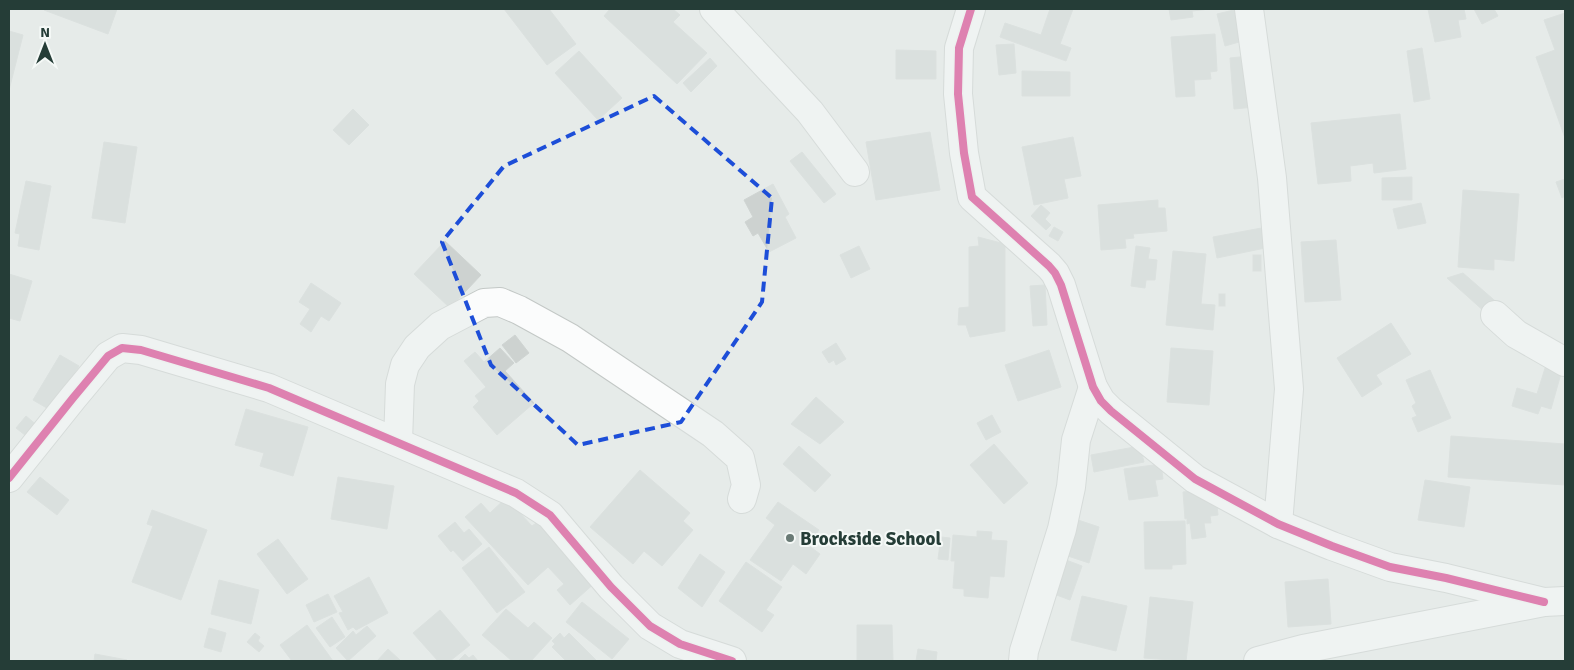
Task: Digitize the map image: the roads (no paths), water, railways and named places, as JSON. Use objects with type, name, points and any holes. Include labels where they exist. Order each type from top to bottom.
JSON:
[{"type":"street","points":[[714,9],[810,112],[855,172]]},
{"type":"street","points":[[971,9],[959,48],[958,94],[964,153],[972,197],[1055,273],[1061,285],[1093,388],[1111,412],[1196,479],[1278,524],[1390,567],[1555,602]]},
{"type":"street","points":[[1248,9],[1272,178],[1289,389],[1278,524]]},
{"type":"street","points":[[398,442],[400,384],[405,365],[418,347],[440,326],[484,303],[500,302],[519,310],[570,338],[713,434],[740,458],[746,485],[742,500]]},
{"type":"street","points":[[1495,315],[1516,334],[1565,362]]},
{"type":"street","points":[[9,478],[108,356],[122,348],[141,350],[269,388],[516,493],[550,515],[611,587],[650,626],[680,644],[732,661]]},
{"type":"street","points":[[1024,661],[1024,651],[1062,528],[1071,487],[1076,440],[1093,388]]},
{"type":"street","points":[[1258,661],[1303,649],[1555,602]]},
{"type":"place","name":"Brockside School","points":[[790,538]]}]
